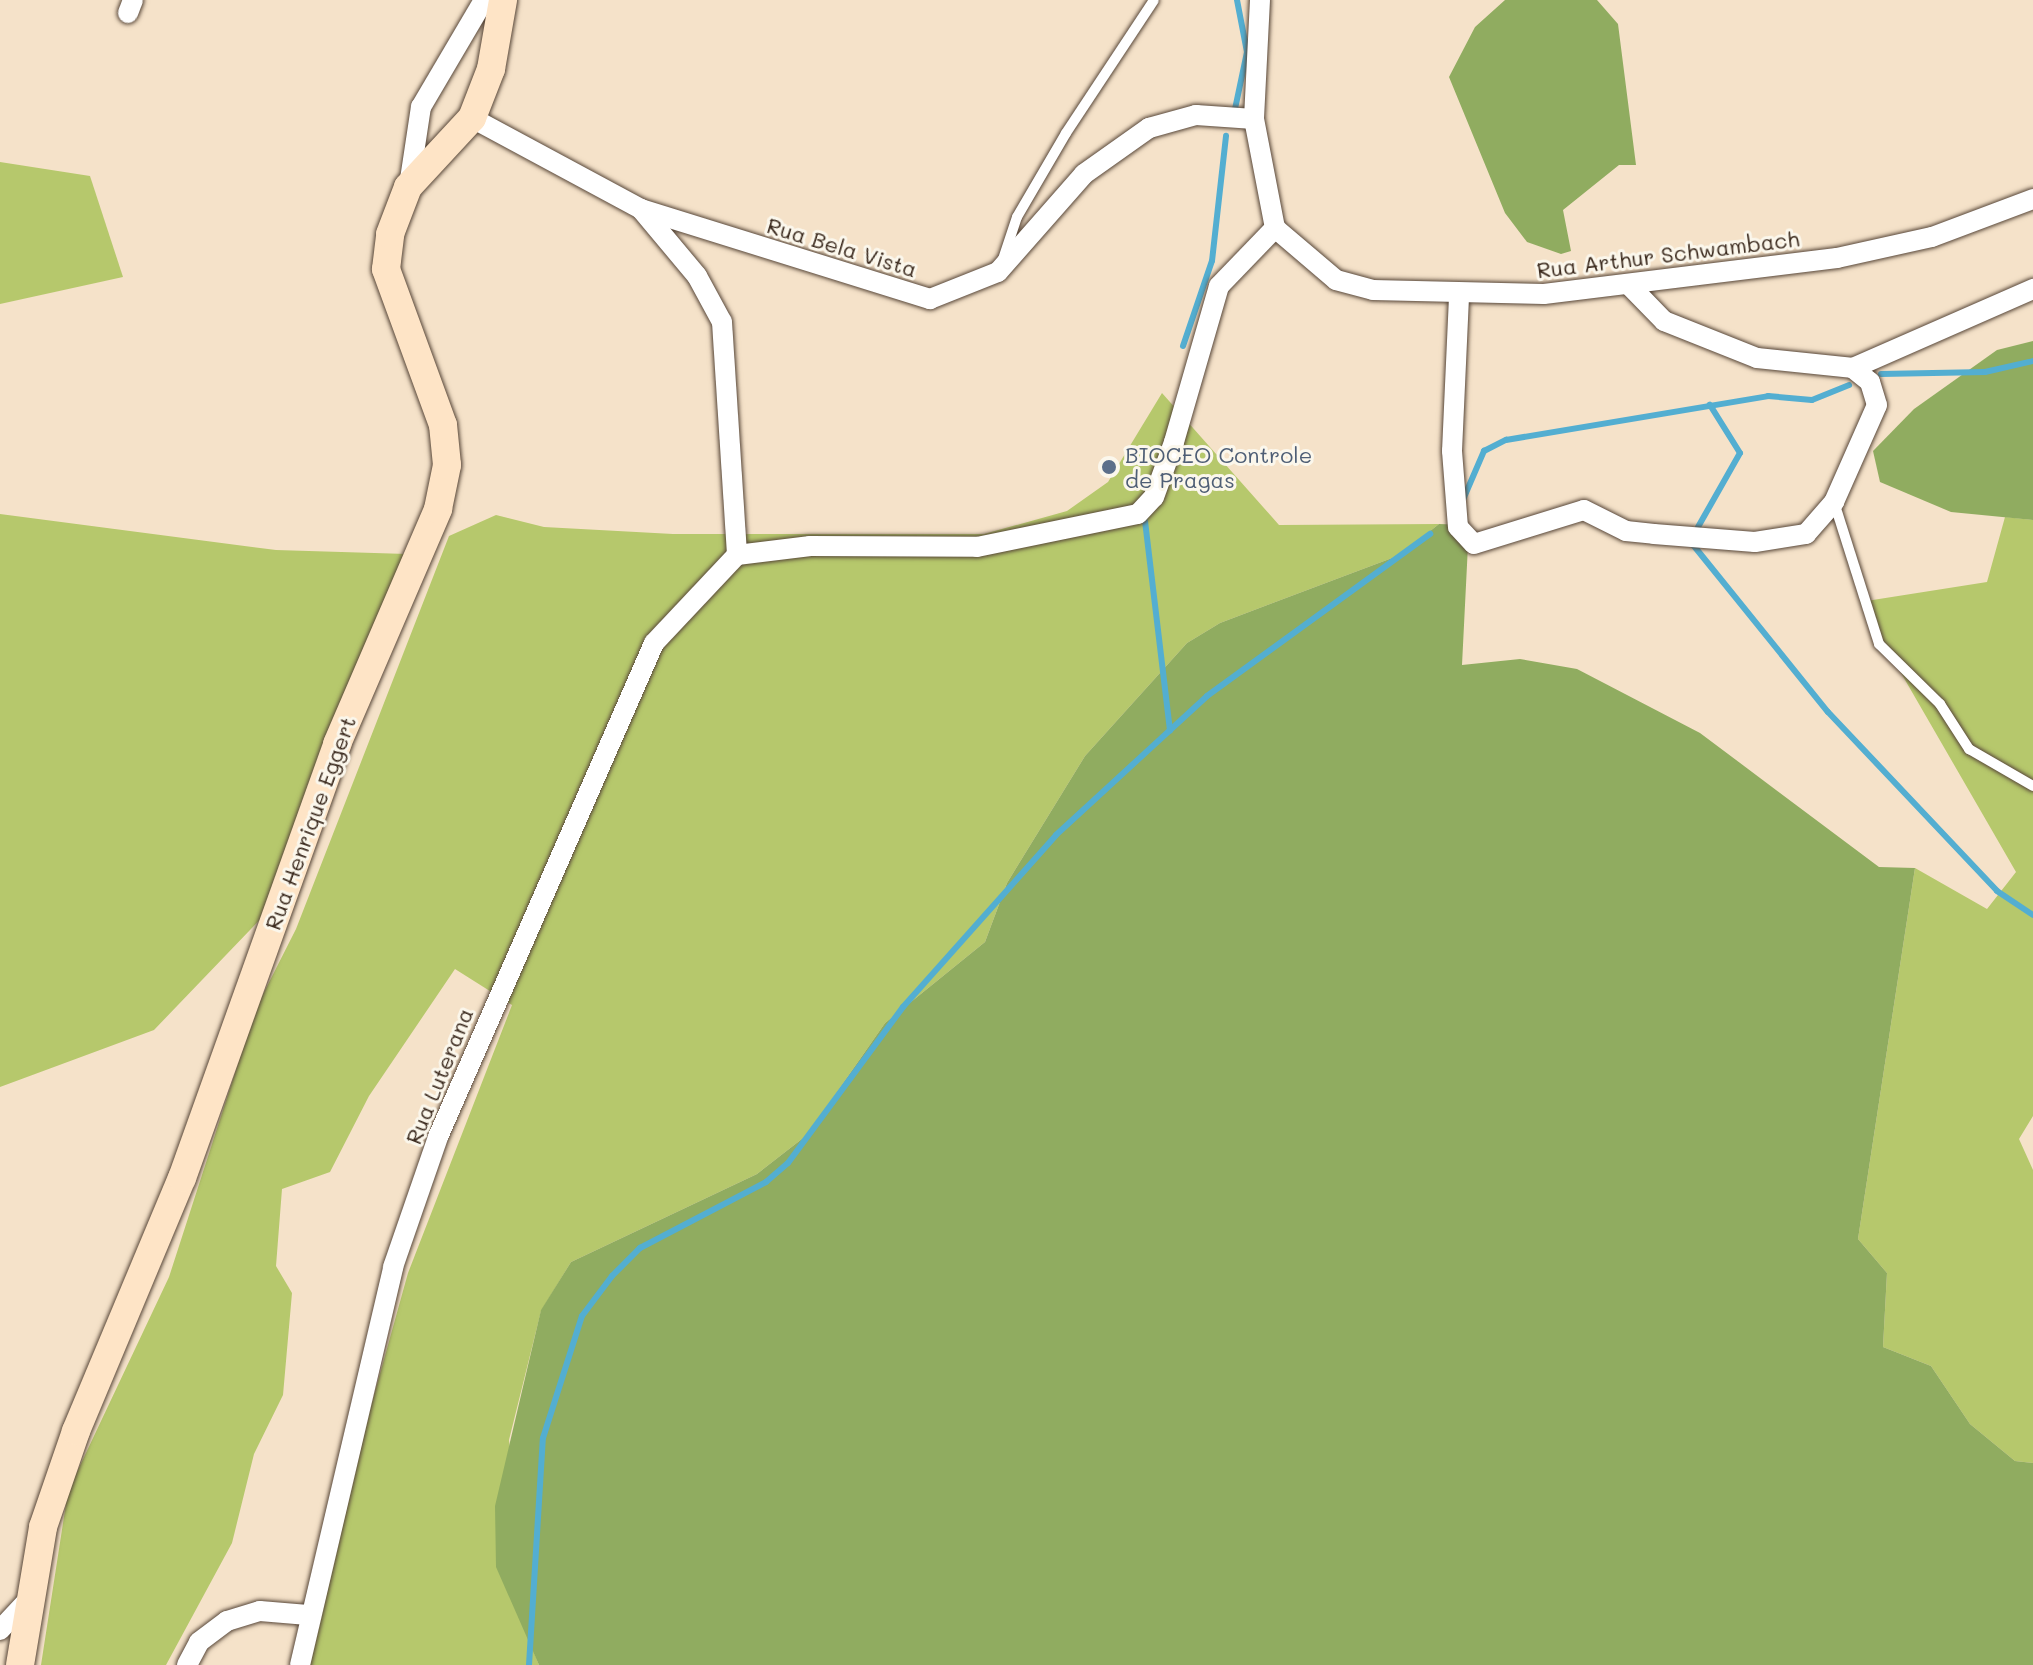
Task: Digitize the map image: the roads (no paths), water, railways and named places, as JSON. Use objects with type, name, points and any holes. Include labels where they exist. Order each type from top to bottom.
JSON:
[{"type":"street","points":[[408,187],[421,107],[484,0]]},
{"type":"street","name":"Rua Henrique Eggert","points":[[20,1665],[43,1527],[76,1431],[182,1178],[337,744],[438,509],[447,465],[443,425],[386,269],[390,234],[408,187],[472,118],[491,69],[503,0]]},
{"type":"street","points":[[641,209],[697,276],[722,322],[737,555],[810,546],[977,547],[1138,514],[1154,497],[1174,442],[1219,286],[1275,228],[1254,119],[1260,0]]},
{"type":"street","name":"Rua Bela Vista","points":[[472,118],[641,209],[930,299],[998,272],[1084,174],[1149,128],[1196,115],[1254,119]]},
{"type":"street","name":"Rua Arthur Schwambach","points":[[1275,228],[1336,280],[1459,297],[1630,286],[1706,270],[1837,258],[1932,237],[2033,199]]},
{"type":"street","points":[[1630,286],[1664,321],[1757,358],[1853,368],[2033,289]]},
{"type":"street","points":[[1459,297],[1452,451],[1458,527],[1474,544],[1584,510],[1626,531],[1787,540],[1821,524],[1877,405],[1870,382],[1853,368]]},
{"type":"street","name":"Rua Luterana","points":[[300,1665],[308,1615],[393,1267],[438,1137],[654,643],[737,555]]},
{"type":"street","points":[[0,1630],[30,1598]]},
{"type":"street","points":[[187,1665],[199,1642],[227,1621],[260,1611],[308,1615]]},
{"type":"lane","points":[[998,272],[1017,217],[1154,0]]},
{"type":"lane","points":[[1834,502],[1879,644],[1940,704],[1969,749],[2033,786]]},
{"type":"waterway","points":[[1235,109],[1247,52],[1237,0]]},
{"type":"waterway","points":[[1183,346],[1212,261],[1226,136]]},
{"type":"waterway","points":[[1881,374],[1985,372],[2033,361]]},
{"type":"waterway","points":[[1462,502],[1484,451],[1506,440],[1768,396],[1812,400],[1849,385]]},
{"type":"waterway","points":[[1698,527],[1740,453],[1710,405]]},
{"type":"waterway","points":[[1145,521],[1170,731]]},
{"type":"waterway","points":[[529,1665],[543,1438],[582,1316],[612,1276],[640,1248],[766,1182],[788,1163],[903,1007],[1056,835],[1207,696],[1430,534]]},
{"type":"waterway","points":[[1694,546],[1828,712],[1997,891],[2033,915]]},
{"type":"place","name":"BIOCEO Controle de Pragas","points":[[1109,467]]}]
